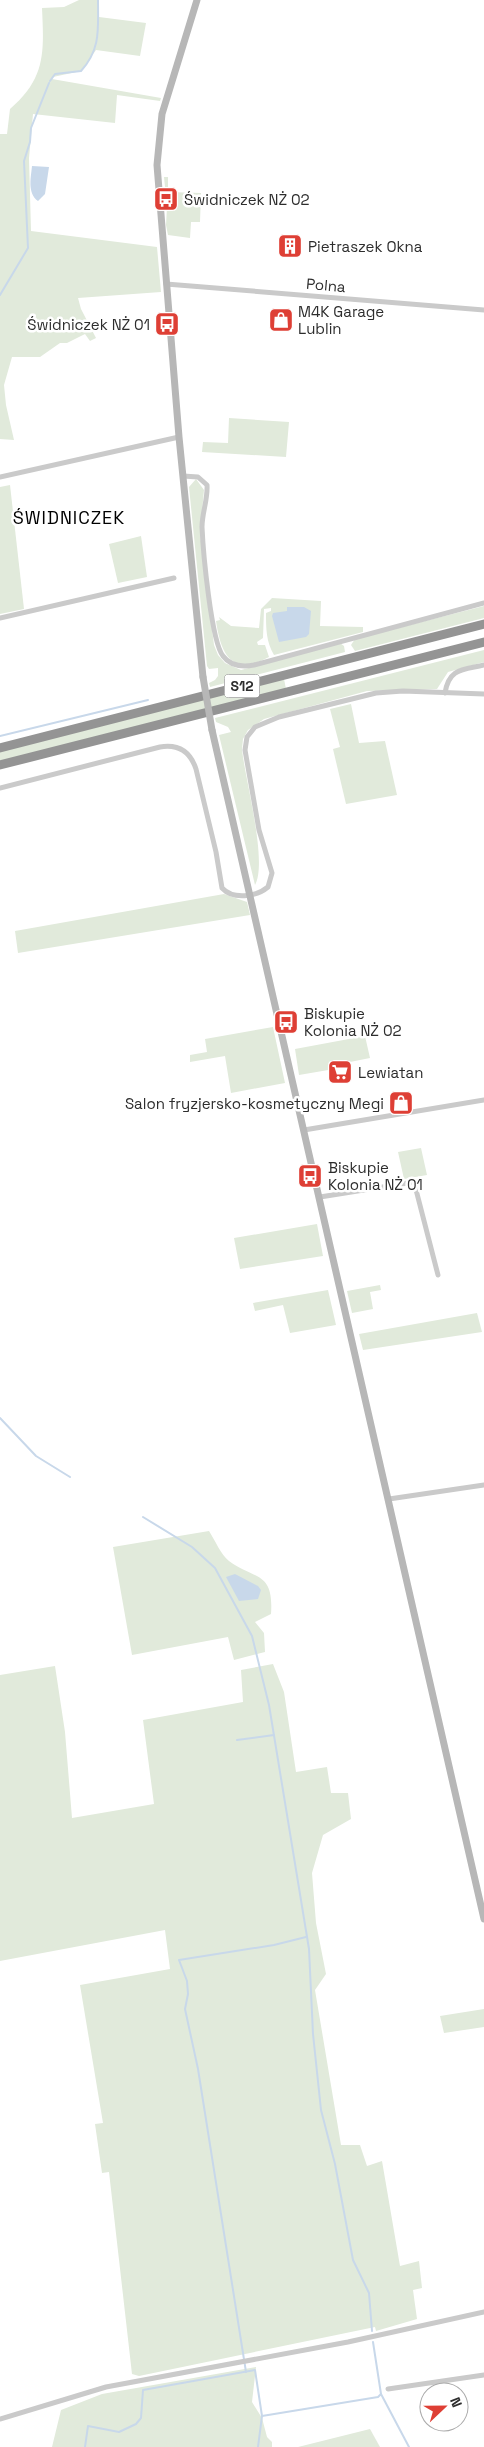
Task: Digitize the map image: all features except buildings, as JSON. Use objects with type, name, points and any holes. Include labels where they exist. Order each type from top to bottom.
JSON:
[{"type":"highway","name":"S12","points":[[0,748],[484,624]]},
{"type":"highway","name":"S12","points":[[0,765],[484,642]]},
{"type":"street","points":[[197,0],[164,107],[158,136],[157,165],[179,437],[203,677],[212,730],[484,1919]]},
{"type":"street","name":"Polna","points":[[166,284],[484,310]]},
{"type":"street","points":[[0,477],[179,437]]},
{"type":"street","points":[[183,476],[198,477],[206,485],[203,535],[215,636],[222,656],[234,665],[254,665],[484,604]]},
{"type":"street","points":[[0,618],[174,578]]},
{"type":"street","points":[[445,693],[447,682],[452,674],[484,665]]},
{"type":"street","points":[[0,788],[160,746],[179,747],[191,756],[196,768],[216,852],[222,888],[234,896],[251,894],[268,887],[272,873],[259,830],[246,755],[246,741],[252,730],[270,720],[376,694],[403,692],[484,694]]},
{"type":"street","points":[[304,1130],[484,1100]]},
{"type":"street","points":[[320,1197],[414,1182],[438,1276]]},
{"type":"street","points":[[389,1499],[484,1485]]},
{"type":"street","points":[[0,2419],[106,2387],[366,2339],[430,2322],[484,2312]]},
{"type":"street","points":[[388,2389],[484,2375]]},
{"type":"green space","points":[[79,0],[98,0],[99,17],[146,23],[140,56],[96,50],[81,71],[53,77],[52,79],[161,98],[160,101],[117,95],[115,123],[33,114],[29,158],[31,231],[157,247],[161,292],[78,298],[81,309],[96,338],[90,341],[85,334],[67,343],[60,343],[40,357],[12,357],[4,385],[6,405],[14,440],[0,439],[0,134],[7,134],[10,109],[22,98],[30,86],[40,63],[43,38],[42,8],[64,7]]},
{"type":"green space","points":[[164,177],[168,177],[168,192],[201,193],[200,222],[191,222],[190,238],[168,235]]},
{"type":"green space","points":[[229,418],[289,422],[286,457],[202,452],[203,442],[228,443]]},
{"type":"green space","points":[[196,479],[204,490],[200,534],[214,645],[218,655],[225,663],[241,670],[340,643],[344,646],[345,652],[210,687],[209,683],[218,676],[218,668],[209,669],[207,666],[189,487]]},
{"type":"green space","points":[[10,485],[24,609],[0,614],[0,487]]},
{"type":"green space","points":[[141,536],[147,577],[118,583],[109,544]]},
{"type":"green space","points":[[272,598],[321,601],[320,626],[363,627],[363,632],[274,655],[269,645],[266,629],[266,613],[271,611],[271,608],[264,609],[263,638],[257,642],[258,645],[265,645],[269,657],[256,663],[245,664],[237,663],[230,659],[221,643],[216,621],[220,620],[219,617],[231,626],[259,628],[261,609]]},
{"type":"green space","points":[[484,606],[484,618],[355,651],[351,645],[355,639]]},
{"type":"green space","points":[[484,650],[484,662],[448,672],[437,689],[367,691],[264,719],[248,730],[243,739],[242,749],[255,820],[259,858],[255,885],[219,735],[231,732],[228,727],[216,722],[215,718]]},
{"type":"green space","points":[[284,679],[286,689],[0,762],[0,751]]},
{"type":"green space","points":[[351,704],[359,743],[385,741],[397,795],[346,804],[333,749],[340,747],[330,709]]},
{"type":"green space","points":[[224,894],[247,902],[250,915],[18,953],[15,931]]},
{"type":"green space","points":[[273,1027],[285,1083],[231,1093],[225,1056],[190,1062],[190,1055],[207,1052],[205,1039]]},
{"type":"green space","points":[[365,1036],[370,1058],[340,1064],[340,1068],[299,1075],[295,1049]]},
{"type":"green space","points":[[421,1148],[427,1175],[404,1179],[398,1152]]},
{"type":"green space","points":[[317,1224],[323,1256],[240,1269],[234,1238]]},
{"type":"green space","points":[[380,1285],[381,1290],[370,1292],[373,1309],[352,1313],[347,1291]]},
{"type":"green space","points":[[328,1290],[336,1325],[290,1333],[283,1305],[255,1311],[253,1303]]},
{"type":"green space","points":[[477,1313],[482,1332],[363,1350],[359,1334]]},
{"type":"green space","points":[[209,1531],[229,1561],[266,1583],[271,1600],[271,1614],[255,1622],[264,1633],[265,1652],[234,1660],[228,1637],[132,1655],[113,1547]]},
{"type":"green space","points":[[273,1664],[284,1692],[296,1772],[327,1767],[331,1793],[348,1793],[351,1819],[323,1835],[312,1873],[316,1923],[326,1974],[315,1990],[341,2145],[360,2145],[367,2166],[382,2161],[400,2266],[419,2261],[422,2288],[413,2290],[417,2319],[376,2331],[375,2327],[139,2376],[132,2374],[109,2172],[102,2173],[95,2124],[103,2123],[80,1985],[170,1969],[165,1930],[0,1961],[0,1675],[55,1666],[65,1732],[72,1818],[154,1804],[143,1720],[243,1702],[241,1670]]},
{"type":"green space","points":[[484,2009],[484,2027],[444,2033],[440,2016]]},
{"type":"green space","points":[[256,2367],[252,2402],[262,2418],[267,2437],[272,2442],[272,2447],[52,2447],[61,2410],[102,2394]]},
{"type":"green space","points":[[370,2429],[380,2447],[298,2447]]},
{"type":"water","points":[[32,166],[49,167],[45,194],[38,201],[32,194],[31,189]]},
{"type":"water","points":[[287,607],[304,607],[311,611],[309,634],[306,637],[279,642],[272,616],[273,613],[287,611]]},
{"type":"water","points":[[235,1574],[258,1586],[261,1590],[258,1599],[239,1601],[226,1577]]},
{"type":"waterway","points":[[50,81],[55,74],[81,71],[92,55],[97,38],[98,0]]},
{"type":"waterway","points":[[0,295],[28,248],[24,161],[30,142],[31,128],[49,83]]},
{"type":"waterway","points":[[0,736],[148,700]]},
{"type":"waterway","points":[[0,1418],[36,1456],[70,1477]]},
{"type":"waterway","points":[[143,1517],[192,1547],[215,1568],[252,1636],[269,1705],[309,1949],[313,2034],[321,2110],[335,2164],[353,2260],[369,2293],[372,2331]]},
{"type":"waterway","points":[[237,1740],[274,1735]]},
{"type":"waterway","points":[[246,2372],[198,2069],[185,2009],[188,1994],[187,1981],[179,1960],[274,1945],[306,1937]]},
{"type":"waterway","points":[[373,2342],[381,2394]]},
{"type":"waterway","points":[[85,2447],[88,2426],[119,2432],[136,2424],[141,2418],[143,2390],[255,2370],[262,2416],[258,2447]]},
{"type":"waterway","points":[[262,2416],[378,2397],[381,2394],[409,2447]]},
{"type":"place","name":"Świdniczek NŻ 02","points":[[166,199]]},
{"type":"place","name":"Pietraszek Okna","points":[[290,246]]},
{"type":"place","name":"M4K Garage Lublin","points":[[281,320]]},
{"type":"place","name":"Świdniczek NŻ 01","points":[[167,324]]},
{"type":"place","name":"Biskupie Kolonia NŻ 02","points":[[286,1022]]},
{"type":"place","name":"Lewiatan","points":[[340,1072]]},
{"type":"place","name":"Salon fryzjersko-kosmetyczny Megi","points":[[401,1103]]},
{"type":"place","name":"Biskupie Kolonia NŻ 01","points":[[310,1176]]},
{"type":"district","name":"ŚWIDNICZEK","points":[[69,517]]}]
